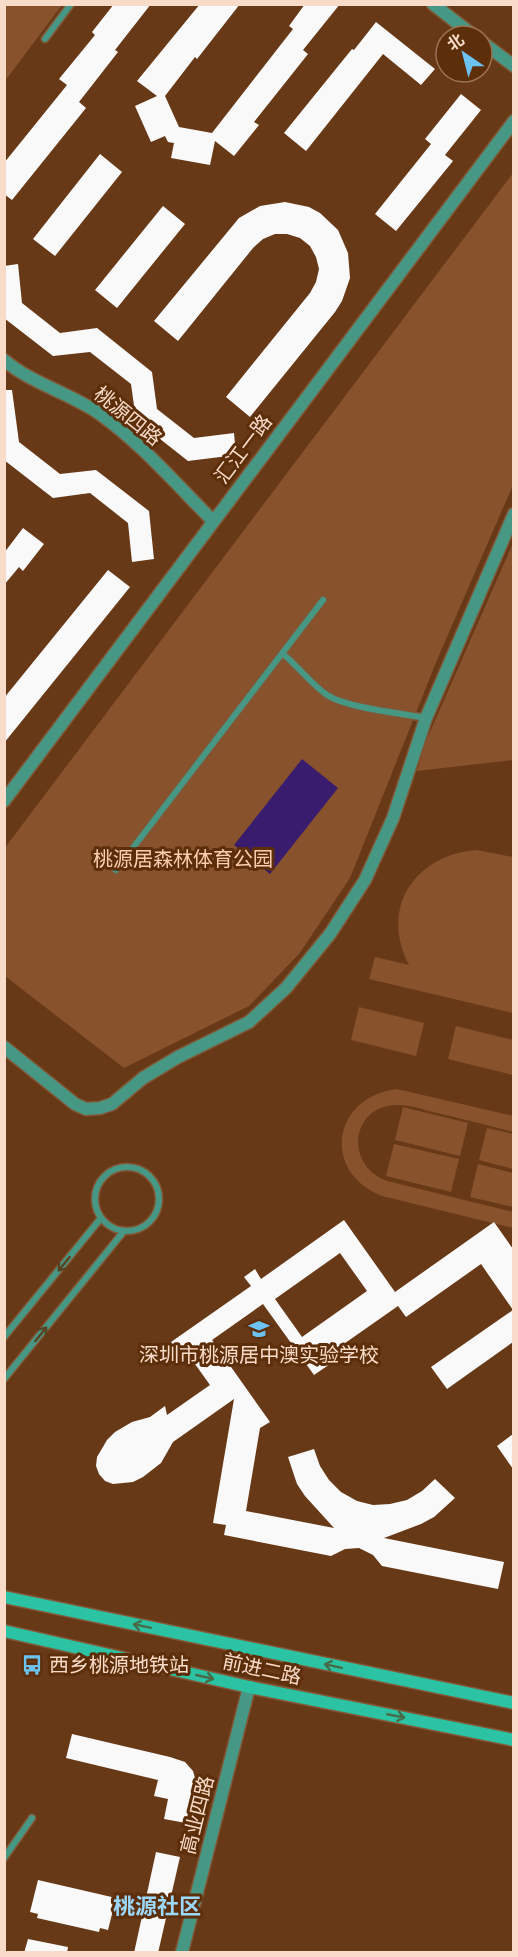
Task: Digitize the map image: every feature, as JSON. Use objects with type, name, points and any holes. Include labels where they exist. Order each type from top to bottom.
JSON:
[{"type":"main road","name":"前进二路","points":[[4,1597],[513,1703]]},
{"type":"main road","name":"前进二路","points":[[4,1631],[249,1687],[513,1740]]},
{"type":"street","points":[[433,4],[459,24]]},
{"type":"street","points":[[494,51],[513,66]]},
{"type":"street","name":"汇江一路","points":[[4,801],[513,121]]},
{"type":"street","name":"桃源四路","points":[[4,360],[20,372],[67,394],[101,415],[138,446],[213,521]]},
{"type":"street","points":[[4,1047],[75,1104],[86,1109],[100,1108],[112,1104],[143,1078],[178,1057],[249,1022],[286,988],[330,934],[365,880],[393,818],[426,718],[513,514]]},
{"type":"street","name":"高业四路","points":[[182,1953],[249,1687]]},
{"type":"lane","points":[[45,39],[71,4]]},
{"type":"lane","points":[[116,870],[323,600]]},
{"type":"lane","points":[[283,654],[328,696],[344,703],[426,718]]},
{"type":"lane","points":[[130,1167],[147,1174],[158,1188],[158,1207],[150,1222],[142,1228],[124,1231],[107,1225],[101,1218],[97,1210],[96,1192],[105,1176],[121,1168],[130,1167]]},
{"type":"lane","points":[[4,1337],[101,1218]]},
{"type":"lane","points":[[4,1379],[124,1231]]},
{"type":"lane","points":[[4,1858],[32,1818]]},
{"type":"green space","points":[[4,5],[62,5],[5,81]]},
{"type":"green space","name":"桃源居森林体育公园","points":[[513,173],[513,485],[437,660],[350,878],[299,954],[249,1006],[124,1068],[5,976],[4,849]]},
{"type":"green space","points":[[513,543],[513,760],[417,771],[426,741]]},
{"type":"green space","points":[[476,850],[513,857],[513,1013],[369,979],[375,957],[409,965],[401,944],[398,924],[401,905],[408,888],[420,874],[436,862],[454,854]]},
{"type":"green space","points":[[359,1007],[424,1023],[416,1056],[351,1040]]},
{"type":"green space","points":[[456,1026],[513,1040],[513,1075],[448,1059]]},
{"type":"green space","points":[[397,1089],[513,1116],[513,1132],[411,1106],[396,1105],[381,1108],[370,1115],[362,1125],[358,1137],[359,1150],[364,1163],[373,1173],[387,1181],[513,1212],[513,1228],[382,1196],[362,1185],[349,1170],[343,1154],[342,1136],[348,1120],[359,1106],[375,1095]]},
{"type":"green space","points":[[403,1107],[468,1123],[460,1156],[395,1140]]},
{"type":"green space","points":[[487,1128],[513,1134],[513,1169],[479,1160]]},
{"type":"green space","points":[[394,1144],[459,1159],[451,1192],[386,1176]]},
{"type":"green space","points":[[478,1164],[513,1173],[513,1207],[470,1197]]},
{"type":"shaded area","points":[[302,759],[338,788],[270,874],[234,845]]},
{"type":"building","points":[[114,4],[151,4],[115,50],[118,52],[79,102],[86,108],[12,200],[4,194],[4,163],[67,85],[59,79],[95,35],[92,32]]},
{"type":"building","points":[[200,4],[240,4],[165,96],[179,127],[212,133],[293,29],[289,26],[305,4],[340,4],[303,50],[308,54],[254,122],[259,125],[234,156],[215,141],[210,165],[171,158],[174,143],[168,142],[165,136],[151,142],[135,106],[157,96],[137,81]]},
{"type":"building","points":[[376,22],[434,70],[421,85],[383,54],[306,151],[284,133],[352,49],[354,50]]},
{"type":"building","points":[[461,94],[481,110],[445,155],[453,161],[396,231],[375,214],[431,144],[425,139]]},
{"type":"building","points":[[100,154],[122,172],[55,256],[33,239]]},
{"type":"building","points":[[285,202],[309,207],[320,213],[338,230],[348,253],[350,278],[342,301],[335,312],[250,417],[226,397],[310,293],[319,269],[310,246],[300,238],[287,234],[275,234],[263,239],[253,248],[178,341],[154,321],[239,218],[260,206]]},
{"type":"building","points":[[163,206],[185,224],[117,308],[95,290]]},
{"type":"building","points":[[18,264],[22,303],[60,333],[97,328],[152,372],[157,409],[194,438],[234,433],[236,455],[188,461],[136,420],[131,384],[90,352],[53,356],[4,318],[4,266]]},
{"type":"building","points":[[4,390],[12,390],[19,442],[60,474],[96,470],[149,511],[154,559],[132,562],[128,523],[90,493],[53,498],[4,460]]},
{"type":"building","points":[[23,528],[44,544],[23,571],[19,567],[4,585],[4,553]]},
{"type":"building","points":[[108,570],[130,587],[4,743],[4,698]]},
{"type":"building","points":[[344,1220],[395,1292],[494,1222],[513,1249],[513,1310],[481,1264],[406,1317],[398,1306],[328,1355],[333,1362],[314,1375],[263,1304],[212,1340],[270,1422],[260,1428],[246,1511],[334,1528],[297,1484],[288,1457],[314,1449],[320,1466],[341,1492],[357,1501],[373,1505],[407,1500],[422,1491],[435,1479],[455,1498],[434,1517],[384,1538],[504,1562],[498,1589],[382,1566],[373,1555],[359,1548],[345,1549],[331,1556],[224,1535],[226,1525],[213,1523],[234,1399],[173,1442],[161,1463],[143,1477],[133,1482],[113,1484],[105,1481],[99,1474],[96,1466],[97,1457],[107,1440],[115,1432],[132,1422],[150,1417],[165,1406],[167,1415],[210,1385],[190,1357],[185,1361],[171,1342],[251,1286],[244,1277],[255,1269],[261,1279]],"holes":[[[340,1253],[367,1291],[302,1337],[275,1299]]]},
{"type":"building","points":[[513,1310],[513,1342],[447,1389],[431,1367]]},
{"type":"building","points":[[513,1434],[513,1469],[497,1446]]},
{"type":"building","points":[[72,1734],[185,1762],[193,1771],[195,1778],[186,1823],[164,1819],[168,1799],[154,1796],[158,1780],[66,1758]]},
{"type":"building","points":[[156,1852],[180,1857],[158,1953],[134,1953]]},
{"type":"building","points":[[38,1880],[116,1898],[108,1930],[100,1928],[99,1932],[37,1918],[38,1914],[30,1912]]},
{"type":"building","points":[[28,1939],[68,1947],[67,1953],[24,1953]]},
{"type":"place","name":"深圳市桃源居中澳实验学校","points":[[259,1329]]},
{"type":"place","name":"西乡桃源地铁站","points":[[32,1665]]},
{"type":"district","name":"桃源社区","points":[[157,1906]]}]
